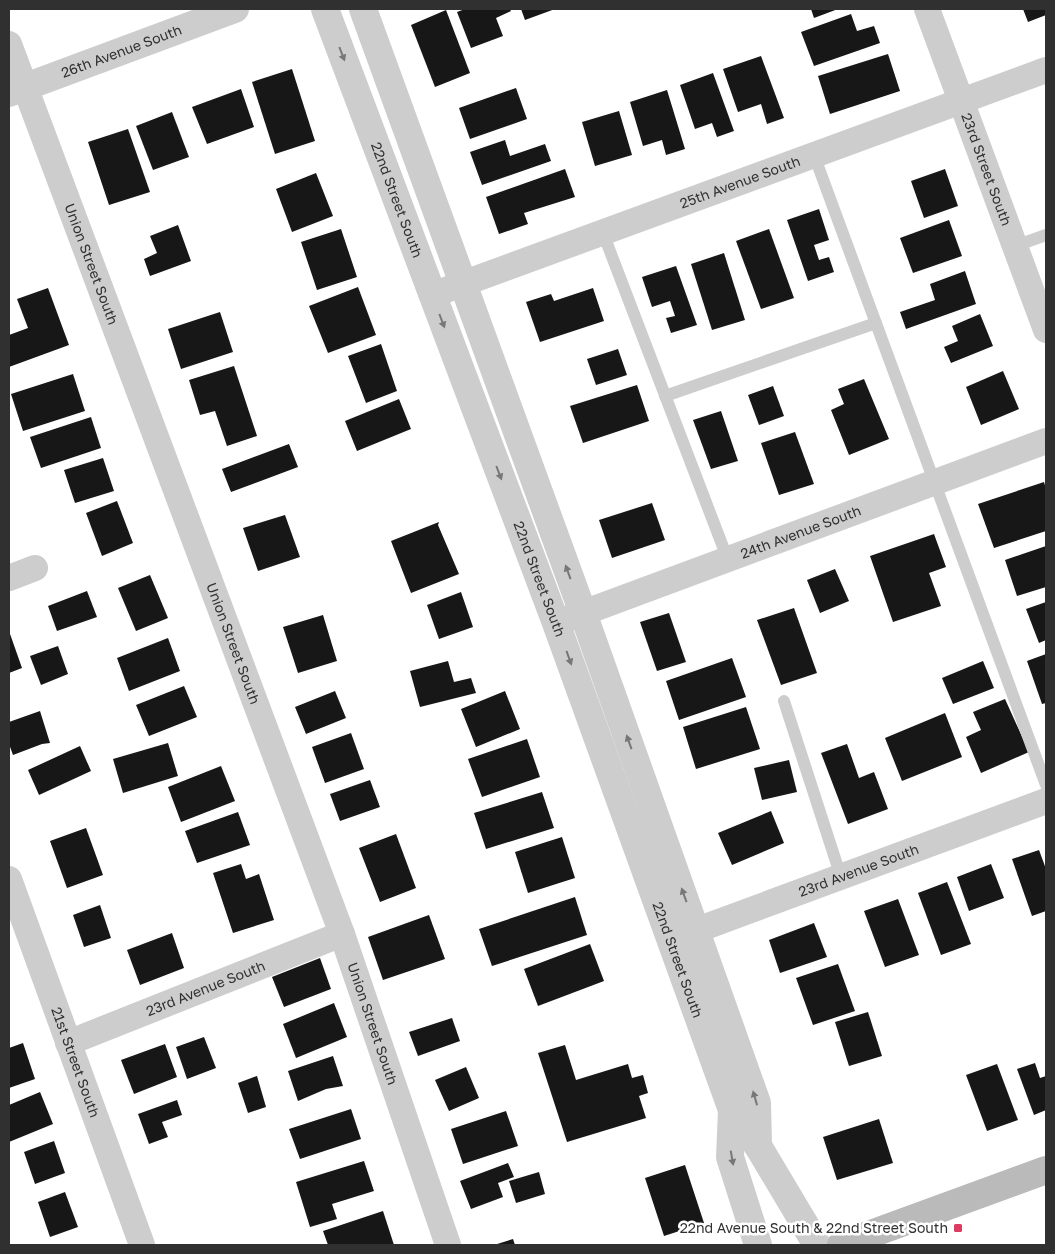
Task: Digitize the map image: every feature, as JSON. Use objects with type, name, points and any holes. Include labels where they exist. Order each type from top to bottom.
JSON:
[{"type":"main road","points":[[841,1245],[1046,1170]]},
{"type":"street","name":"26th Avenue South","points":[[17,90],[235,9]]},
{"type":"street","name":"22nd Street South","points":[[325,9],[556,623],[732,1110],[758,1146],[817,1245]]},
{"type":"street","name":"22nd Street South","points":[[363,9],[697,930],[757,1103],[758,1146]]},
{"type":"street","name":"23rd Street South","points":[[928,9],[1046,330]]},
{"type":"street","name":"Union Street South","points":[[9,44],[17,90],[342,934],[448,1245]]},
{"type":"street","name":"25th Avenue South","points":[[432,295],[464,285],[1046,70]]},
{"type":"street","name":"24th Avenue South","points":[[556,623],[1046,441]]},
{"type":"street","points":[[9,578],[35,568]]},
{"type":"street","name":"23rd Avenue South","points":[[670,937],[697,930],[1046,801]]},
{"type":"street","name":"21st Street South","points":[[9,879],[142,1245]]},
{"type":"street","name":"23rd Avenue South","points":[[68,1043],[342,934]]},
{"type":"street","points":[[732,1110],[730,1157],[758,1245]]},
{"type":"lane","points":[[814,155],[1046,785]]},
{"type":"lane","points":[[603,233],[728,560]]},
{"type":"lane","points":[[1015,246],[1046,235]]},
{"type":"lane","points":[[665,396],[876,323]]},
{"type":"lane","points":[[784,700],[841,877]]},
{"type":"building","points":[[465,9],[510,9],[511,11],[496,18],[503,36],[471,48],[457,12]]},
{"type":"building","points":[[521,9],[555,9],[525,20]]},
{"type":"building","points":[[811,9],[838,9],[814,18]]},
{"type":"building","points":[[1023,9],[1046,9],[1046,15],[1028,22]]},
{"type":"building","points":[[446,10],[470,73],[435,87],[411,25]]},
{"type":"building","points":[[851,14],[857,31],[874,26],[880,43],[814,66],[801,32]]},
{"type":"building","points":[[888,54],[900,91],[830,114],[818,76]]},
{"type":"building","points":[[761,56],[784,118],[767,124],[761,104],[738,112],[723,69]]},
{"type":"building","points":[[292,69],[315,141],[275,154],[252,82]]},
{"type":"building","points":[[713,73],[734,131],[717,137],[712,123],[695,129],[680,85]]},
{"type":"building","points":[[516,88],[527,119],[470,139],[459,108]]},
{"type":"building","points":[[241,89],[254,127],[207,144],[192,107]]},
{"type":"building","points":[[667,90],[685,149],[666,155],[662,140],[643,146],[630,102]]},
{"type":"building","points":[[619,111],[632,155],[595,166],[582,122]]},
{"type":"building","points":[[172,112],[189,157],[153,170],[136,126]]},
{"type":"building","points":[[128,129],[150,192],[109,205],[88,142]]},
{"type":"building","points":[[505,140],[510,156],[545,144],[551,161],[482,185],[470,152]]},
{"type":"building","points":[[565,169],[575,197],[524,213],[528,224],[499,234],[486,197]]},
{"type":"building","points":[[945,169],[958,206],[924,218],[911,181]]},
{"type":"building","points":[[316,173],[333,216],[292,232],[276,189]]},
{"type":"building","points":[[819,209],[829,240],[814,245],[819,260],[829,257],[834,272],[808,281],[787,220]]},
{"type":"building","points":[[949,220],[962,256],[913,273],[900,238]]},
{"type":"building","points":[[178,225],[191,261],[150,276],[144,259],[157,253],[150,236]]},
{"type":"building","points":[[341,229],[357,277],[317,290],[301,242]]},
{"type":"building","points":[[769,229],[794,298],[761,309],[736,241]]},
{"type":"building","points":[[724,253],[745,320],[712,330],[691,264]]},
{"type":"building","points":[[676,266],[697,325],[671,333],[666,318],[675,316],[670,301],[652,307],[642,277]]},
{"type":"building","points":[[965,271],[976,304],[906,329],[900,312],[935,300],[930,284]]},
{"type":"building","points":[[358,287],[376,335],[328,353],[309,306]]},
{"type":"building","points":[[48,288],[69,345],[9,367],[9,335],[28,328],[17,299]]},
{"type":"building","points":[[593,288],[604,321],[540,342],[526,302],[551,294],[554,301]]},
{"type":"building","points":[[220,312],[233,352],[181,369],[168,329]]},
{"type":"building","points":[[980,314],[993,346],[951,363],[944,347],[958,341],[952,326]]},
{"type":"building","points":[[381,344],[397,391],[366,403],[348,356]]},
{"type":"building","points":[[618,349],[627,375],[596,385],[587,359]]},
{"type":"building","points":[[234,366],[257,436],[227,446],[215,411],[200,415],[189,380]]},
{"type":"building","points":[[1003,371],[1019,409],[981,425],[966,387]]},
{"type":"building","points":[[73,374],[85,411],[23,431],[11,394]]},
{"type":"building","points":[[864,379],[889,439],[849,455],[831,410],[844,404],[838,389]]},
{"type":"building","points":[[637,385],[649,421],[583,443],[570,406]]},
{"type":"building","points":[[773,386],[784,416],[759,425],[748,395]]},
{"type":"building","points":[[399,399],[411,429],[357,451],[345,421]]},
{"type":"building","points":[[721,411],[738,461],[711,469],[693,420]]},
{"type":"building","points":[[91,417],[101,448],[41,468],[30,437]]},
{"type":"building","points":[[795,432],[814,484],[779,495],[761,443]]},
{"type":"building","points":[[289,444],[298,467],[231,492],[222,469]]},
{"type":"building","points":[[103,458],[114,491],[75,503],[64,470]]},
{"type":"building","points":[[1044,482],[1046,489],[1046,531],[994,548],[978,504]]},
{"type":"building","points":[[117,501],[133,543],[102,556],[86,513]]},
{"type":"building","points":[[652,503],[665,540],[612,558],[599,520]]},
{"type":"building","points":[[285,515],[300,557],[258,571],[243,528]]},
{"type":"building","points":[[439,522],[438,525],[459,574],[411,593],[391,541]]},
{"type":"building","points":[[934,534],[946,567],[929,573],[941,606],[893,622],[870,556]]},
{"type":"building","points":[[1046,546],[1046,587],[1017,596],[1005,560]]},
{"type":"building","points":[[835,569],[849,601],[820,613],[807,580]]},
{"type":"building","points":[[150,575],[168,618],[136,631],[118,588]]},
{"type":"building","points":[[87,591],[97,617],[57,631],[48,606]]},
{"type":"building","points":[[461,592],[473,627],[439,639],[427,605]]},
{"type":"building","points":[[1046,602],[1046,640],[1039,643],[1026,609]]},
{"type":"building","points":[[794,608],[817,673],[781,685],[757,620]]},
{"type":"building","points":[[669,613],[686,662],[657,671],[640,622]]},
{"type":"building","points":[[323,615],[337,661],[298,673],[283,627]]},
{"type":"building","points":[[9,631],[22,668],[9,673]]},
{"type":"building","points":[[168,638],[180,671],[129,691],[117,658]]},
{"type":"building","points":[[58,646],[68,674],[41,685],[30,656]]},
{"type":"building","points":[[1046,654],[1046,703],[1042,704],[1027,661]]},
{"type":"building","points":[[732,658],[746,697],[679,720],[666,681]]},
{"type":"building","points":[[448,661],[454,682],[471,678],[476,693],[420,707],[410,671]]},
{"type":"building","points":[[983,661],[994,688],[953,704],[942,678]]},
{"type":"building","points":[[184,686],[197,717],[149,736],[136,705]]},
{"type":"building","points":[[335,691],[346,718],[306,734],[295,707]]},
{"type":"building","points":[[505,691],[520,729],[476,747],[461,709]]},
{"type":"building","points":[[1005,699],[1029,752],[981,773],[966,737],[981,730],[973,712]]},
{"type":"building","points":[[746,707],[760,749],[696,769],[683,727]]},
{"type":"building","points":[[40,711],[50,743],[42,744],[13,755],[9,744],[9,722]]},
{"type":"building","points":[[945,713],[962,757],[902,781],[885,738]]},
{"type":"building","points":[[351,733],[364,769],[325,783],[312,747]]},
{"type":"building","points":[[527,739],[540,777],[482,797],[468,759]]},
{"type":"building","points":[[168,743],[178,776],[123,793],[113,759]]},
{"type":"building","points":[[847,744],[859,778],[874,772],[888,809],[848,824],[821,753]]},
{"type":"building","points":[[80,746],[91,771],[39,795],[28,770]]},
{"type":"building","points":[[789,760],[797,792],[762,800],[754,768]]},
{"type":"building","points":[[221,766],[235,801],[181,822],[168,787]]},
{"type":"building","points":[[370,780],[380,807],[340,821],[330,794]]},
{"type":"building","points":[[542,792],[554,828],[486,849],[474,813]]},
{"type":"building","points":[[771,811],[784,843],[732,865],[718,833]]},
{"type":"building","points":[[238,812],[250,845],[197,863],[185,831]]},
{"type":"building","points":[[86,828],[103,875],[67,888],[50,841]]},
{"type":"building","points":[[396,834],[416,888],[380,902],[359,848]]},
{"type":"building","points":[[562,837],[575,878],[528,893],[515,852]]},
{"type":"building","points":[[1039,850],[1046,869],[1046,911],[1032,916],[1012,859]]},
{"type":"building","points":[[241,864],[246,879],[259,874],[274,920],[233,933],[213,873]]},
{"type":"building","points":[[991,864],[1004,898],[969,911],[957,877]]},
{"type":"building","points":[[947,882],[971,944],[941,955],[918,893]]},
{"type":"building","points":[[575,897],[587,935],[492,966],[479,929]]},
{"type":"building","points":[[898,899],[919,955],[885,967],[864,911]]},
{"type":"building","points":[[100,905],[111,938],[84,947],[73,915]]},
{"type":"building","points":[[429,915],[445,959],[383,980],[368,937]]},
{"type":"building","points":[[814,923],[827,957],[780,973],[769,940]]},
{"type":"building","points":[[172,933],[184,968],[140,985],[127,950]]},
{"type":"building","points":[[590,944],[604,981],[538,1006],[524,969]]},
{"type":"building","points":[[320,958],[331,989],[284,1007],[272,977]]},
{"type":"building","points":[[838,964],[855,1011],[813,1025],[796,978]]},
{"type":"building","points":[[334,1003],[347,1037],[296,1058],[283,1024]]},
{"type":"building","points":[[868,1012],[882,1056],[849,1066],[835,1022]]},
{"type":"building","points":[[452,1018],[460,1041],[418,1056],[409,1032]]},
{"type":"building","points":[[204,1037],[216,1068],[187,1079],[176,1047]]},
{"type":"building","points":[[23,1043],[35,1079],[9,1088],[9,1048]]},
{"type":"building","points":[[165,1044],[177,1077],[134,1094],[121,1060]]},
{"type":"building","points":[[565,1045],[576,1080],[628,1064],[632,1078],[643,1075],[648,1093],[639,1096],[646,1118],[567,1142],[538,1053]]},
{"type":"building","points":[[333,1056],[343,1086],[326,1089],[298,1101],[288,1071]]},
{"type":"building","points":[[1035,1063],[1040,1078],[1046,1076],[1046,1110],[1034,1115],[1017,1069]]},
{"type":"building","points":[[997,1064],[1018,1120],[987,1131],[966,1075]]},
{"type":"building","points":[[466,1067],[479,1098],[449,1111],[435,1080]]},
{"type":"building","points":[[257,1076],[266,1107],[248,1113],[238,1083]]},
{"type":"building","points":[[40,1092],[53,1124],[9,1142],[9,1105]]},
{"type":"building","points":[[177,1100],[182,1115],[162,1122],[168,1137],[149,1144],[138,1114]]},
{"type":"building","points":[[351,1109],[361,1139],[300,1159],[289,1129]]},
{"type":"building","points":[[506,1111],[518,1146],[463,1164],[451,1129]]},
{"type":"building","points":[[879,1119],[893,1163],[837,1180],[823,1137]]},
{"type":"building","points":[[54,1141],[65,1173],[35,1184],[24,1152]]},
{"type":"building","points":[[364,1161],[374,1191],[332,1204],[337,1219],[310,1227],[296,1182]]},
{"type":"building","points":[[508,1163],[514,1177],[498,1183],[503,1197],[471,1209],[460,1181]]},
{"type":"building","points":[[685,1165],[704,1223],[664,1236],[645,1178]]},
{"type":"building","points":[[539,1172],[545,1194],[516,1203],[509,1181]]},
{"type":"building","points":[[65,1192],[78,1227],[50,1237],[38,1202]]},
{"type":"building","points":[[383,1211],[394,1245],[328,1245],[323,1231]]},
{"type":"building","points":[[513,1239],[515,1245],[494,1245]]},
{"type":"place","name":"22nd Avenue South & 22nd Street South","points":[[958,1228]]}]
